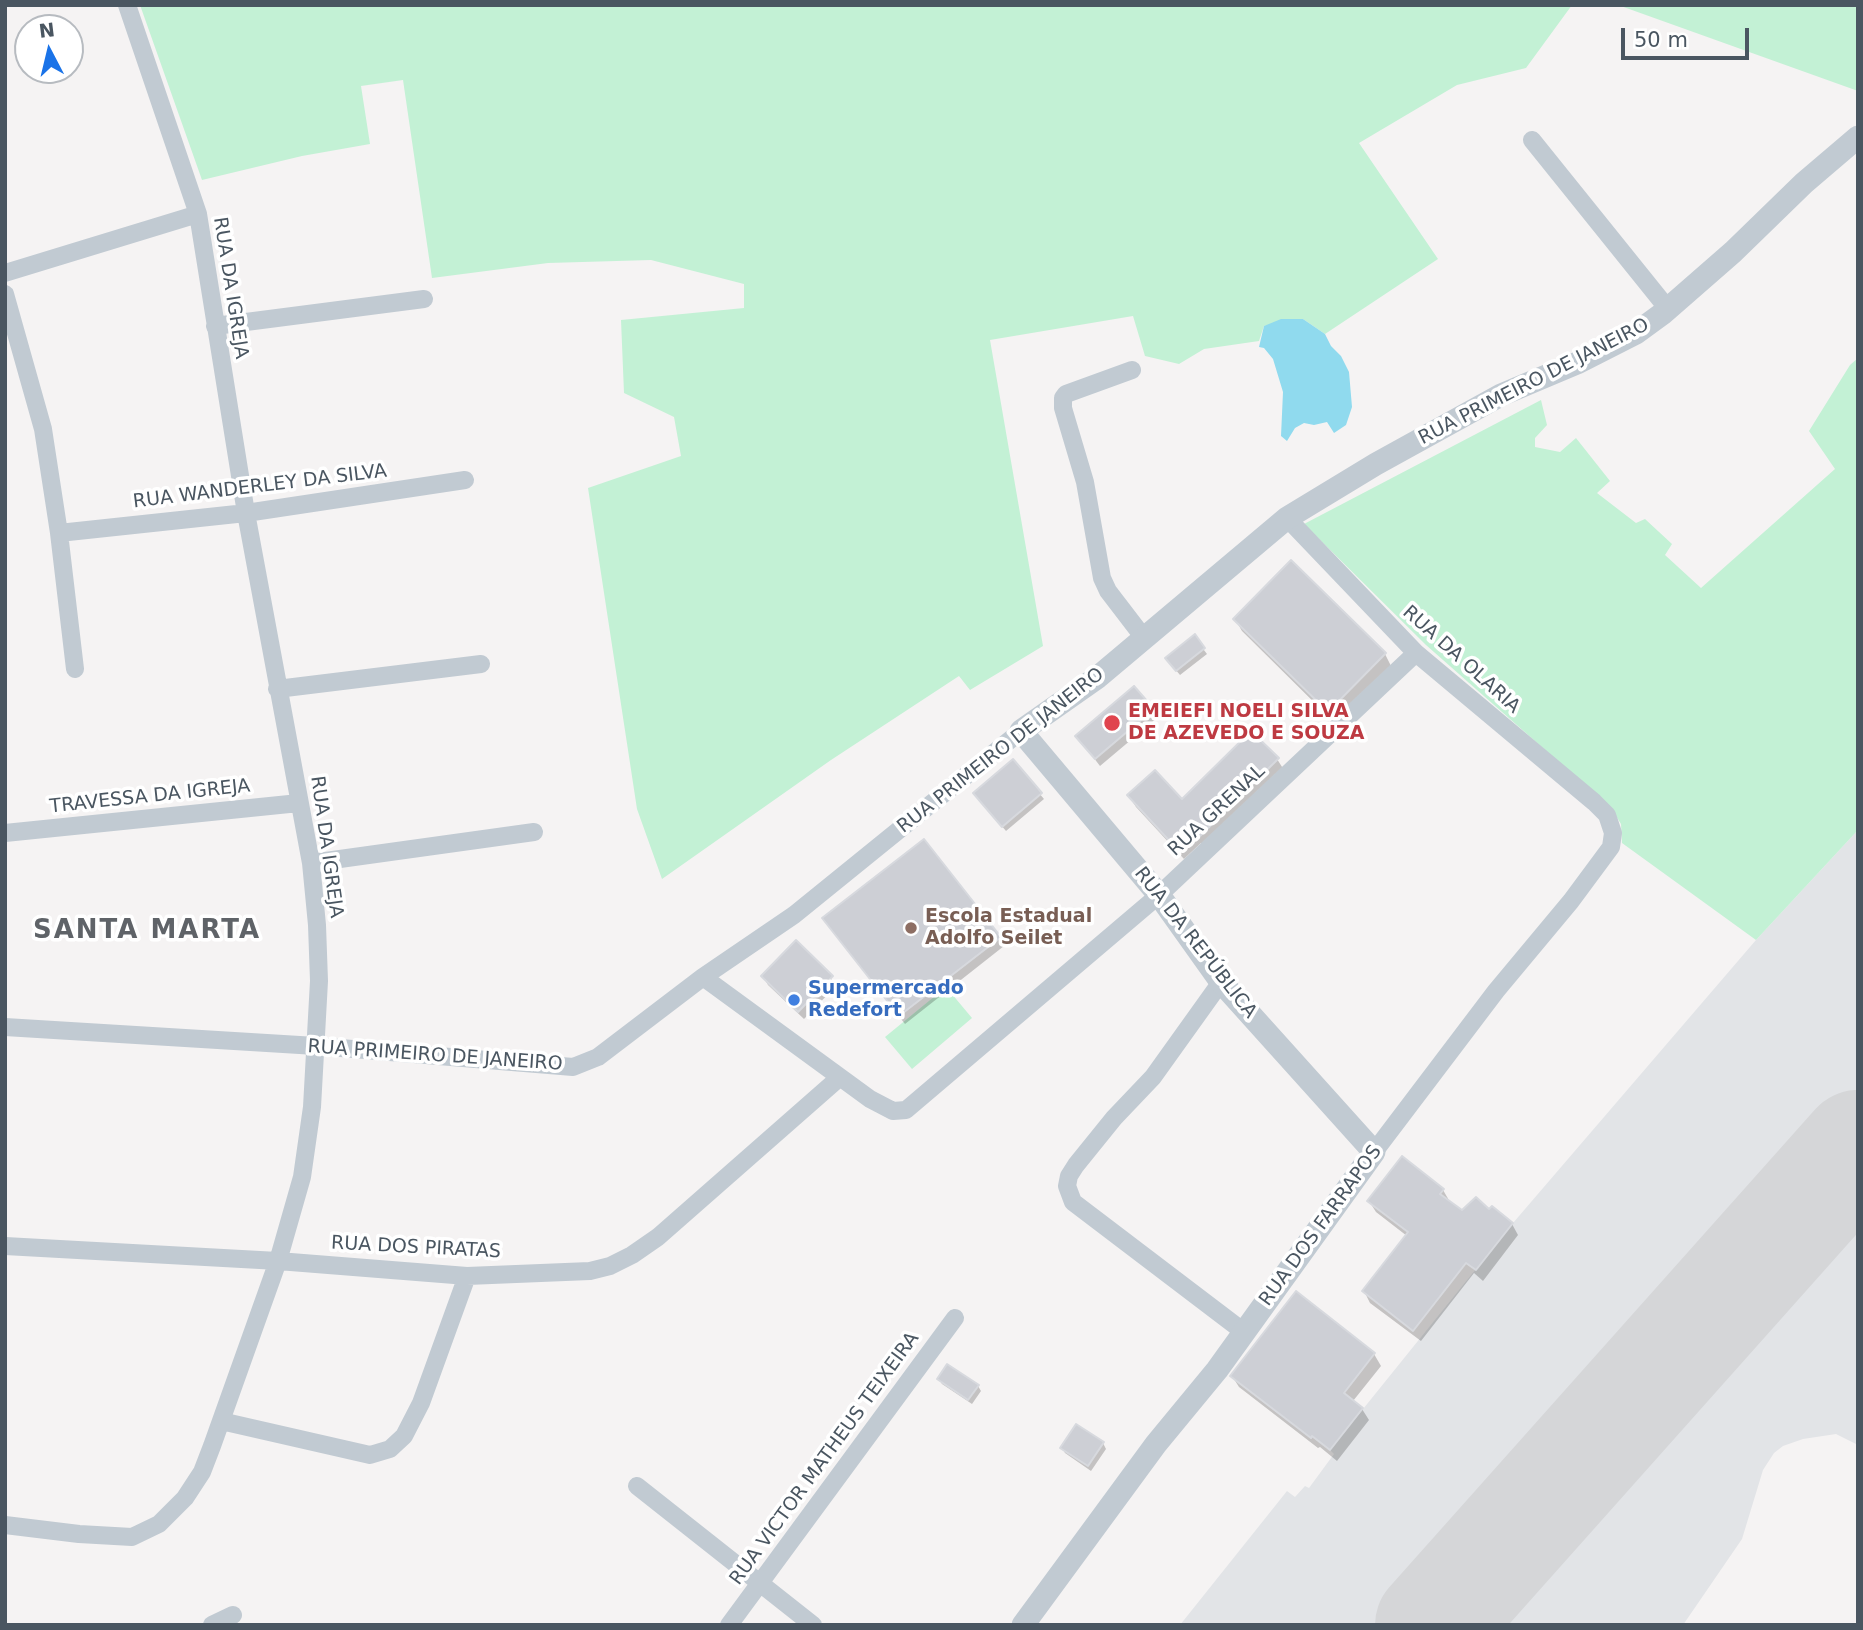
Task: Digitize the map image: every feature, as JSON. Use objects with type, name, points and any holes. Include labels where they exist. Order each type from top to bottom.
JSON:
[{"type":"street","name":"RUA DA IGREJA","points":[[5,1525],[108,1537],[132,1537],[146,1532],[172,1512],[193,1486],[202,1472],[278,1261],[302,1177],[312,1107],[319,981],[311,863],[246,513],[198,214],[127,5]]},
{"type":"street","name":"RUA PRIMEIRO DE JANEIRO","points":[[5,1027],[316,1046],[553,1067],[573,1067],[598,1057],[703,977],[794,915],[1021,731],[1098,677],[1287,518],[1376,464],[1501,395],[1577,363],[1636,333],[1668,309],[1858,137]]},
{"type":"street","points":[[1532,140],[1668,309]]},
{"type":"street","points":[[5,273],[198,214]]},
{"type":"street","points":[[5,294],[43,429],[59,533],[75,669]]},
{"type":"street","points":[[215,326],[424,299]]},
{"type":"street","points":[[1132,370],[1066,394],[1063,402],[1085,482],[1102,578],[1108,591],[1144,638]]},
{"type":"street","name":"RUA WANDERLEY DA SILVA","points":[[59,533],[246,513],[465,480]]},
{"type":"street","name":"RUA DA OLARIA","points":[[1287,518],[1416,653],[1594,802],[1607,815],[1612,826]]},
{"type":"street","name":"RUA GRENAL","points":[[839,1078],[893,1111],[904,1110],[914,1104],[1158,895],[1416,653]]},
{"type":"street","points":[[277,689],[481,664]]},
{"type":"street","name":"RUA DA REPÚBLICA","points":[[1021,731],[1158,895],[1222,982],[1374,1152]]},
{"type":"street","name":"TRAVESSA DA IGREJA","points":[[5,833],[299,803]]},
{"type":"street","name":"RUA DOS FARRAPOS","points":[[1023,1625],[1156,1444],[1217,1370],[1374,1152],[1496,991],[1571,901],[1611,846],[1612,826]]},
{"type":"street","points":[[311,863],[534,832]]},
{"type":"street","points":[[703,977],[839,1078]]},
{"type":"street","points":[[1222,982],[1153,1077],[1114,1118],[1076,1165],[1069,1176],[1067,1186],[1073,1202],[1244,1332]]},
{"type":"street","name":"RUA DOS PIRATAS","points":[[5,1246],[278,1261],[467,1276],[590,1271],[610,1266],[632,1255],[658,1237],[839,1078]]},
{"type":"street","points":[[221,1421],[370,1455],[390,1449],[404,1436],[421,1403],[467,1276]]},
{"type":"street","name":"RUA VICTOR MATHEUS TEIXEIRA","points":[[729,1625],[955,1318]]},
{"type":"street","points":[[637,1486],[813,1625]]},
{"type":"street","points":[[212,1625],[233,1615]]},
{"type":"shaded area","points":[[1858,830],[1858,1445],[1836,1434],[1803,1439],[1783,1446],[1774,1453],[1763,1470],[1742,1539],[1683,1625],[1180,1625],[1287,1491],[1295,1497],[1305,1486],[1309,1488],[1334,1454],[1330,1450],[1513,1223],[1756,940]]},
{"type":"green space","points":[[140,5],[1572,5],[1526,68],[1457,85],[1359,143],[1438,259],[1325,334],[1303,319],[1264,326],[1259,341],[1204,349],[1179,364],[1145,356],[1133,316],[990,340],[1043,646],[970,690],[959,676],[831,760],[662,879],[637,809],[588,488],[681,456],[674,417],[624,393],[621,320],[744,308],[744,284],[651,260],[548,263],[432,278],[403,80],[361,86],[370,144],[302,156],[202,180]]},
{"type":"green space","points":[[1618,5],[1858,5],[1858,91]]},
{"type":"green space","points":[[1858,358],[1858,830],[1756,940],[1622,843],[1621,824],[1611,808],[1426,645],[1304,524],[1541,400],[1547,425],[1535,438],[1535,447],[1560,452],[1576,438],[1610,481],[1597,493],[1636,523],[1645,519],[1672,544],[1665,555],[1701,588],[1835,469],[1809,431],[1850,365]]},
{"type":"green space","points":[[946,987],[972,1018],[912,1069],[885,1037]]},
{"type":"water","points":[[1281,319],[1303,319],[1325,334],[1349,372],[1352,407],[1346,425],[1334,433],[1327,422],[1314,425],[1304,423],[1295,428],[1287,441],[1281,436],[1283,392],[1273,359],[1264,348],[1259,347],[1264,326]]},
{"type":"building","points":[[1291,560],[1386,653],[1328,712],[1233,619]]},
{"type":"building","points":[[1195,634],[1205,648],[1176,671],[1165,658]]},
{"type":"building","points":[[1134,686],[1154,709],[1095,759],[1075,736]]},
{"type":"building","points":[[1251,731],[1279,758],[1198,838],[1193,833],[1176,848],[1127,795],[1155,770],[1182,799]]},
{"type":"building","points":[[1013,759],[1042,793],[1002,827],[973,793]]},
{"type":"building","name":"Escola Estadual Adolfo Seilet","points":[[924,839],[1001,937],[899,1016],[822,918]]},
{"type":"building","points":[[796,940],[833,976],[798,1012],[761,976]]},
{"type":"building","points":[[1402,1156],[1444,1189],[1440,1194],[1462,1210],[1476,1197],[1489,1209],[1492,1206],[1513,1223],[1476,1270],[1466,1263],[1413,1331],[1362,1291],[1408,1232],[1367,1201]]},
{"type":"building","points":[[1296,1291],[1375,1353],[1344,1393],[1363,1408],[1330,1450],[1230,1376]]},
{"type":"building","points":[[947,1364],[979,1385],[968,1400],[937,1379]]},
{"type":"building","points":[[1076,1424],[1104,1442],[1088,1466],[1060,1448]]},
{"type":"runway","points":[[1432,1625],[1858,1147]]},
{"type":"place","name":"EMEIEFI NOELI SILVA DE AZEVEDO E SOUZA","points":[[1112,723]]},
{"type":"place","name":"Escola Estadual Adolfo Seilet","points":[[911,928]]},
{"type":"place","name":"Supermercado Redefort","points":[[794,1000]]},
{"type":"district","name":"SANTA MARTA","points":[[147,931]]}]
